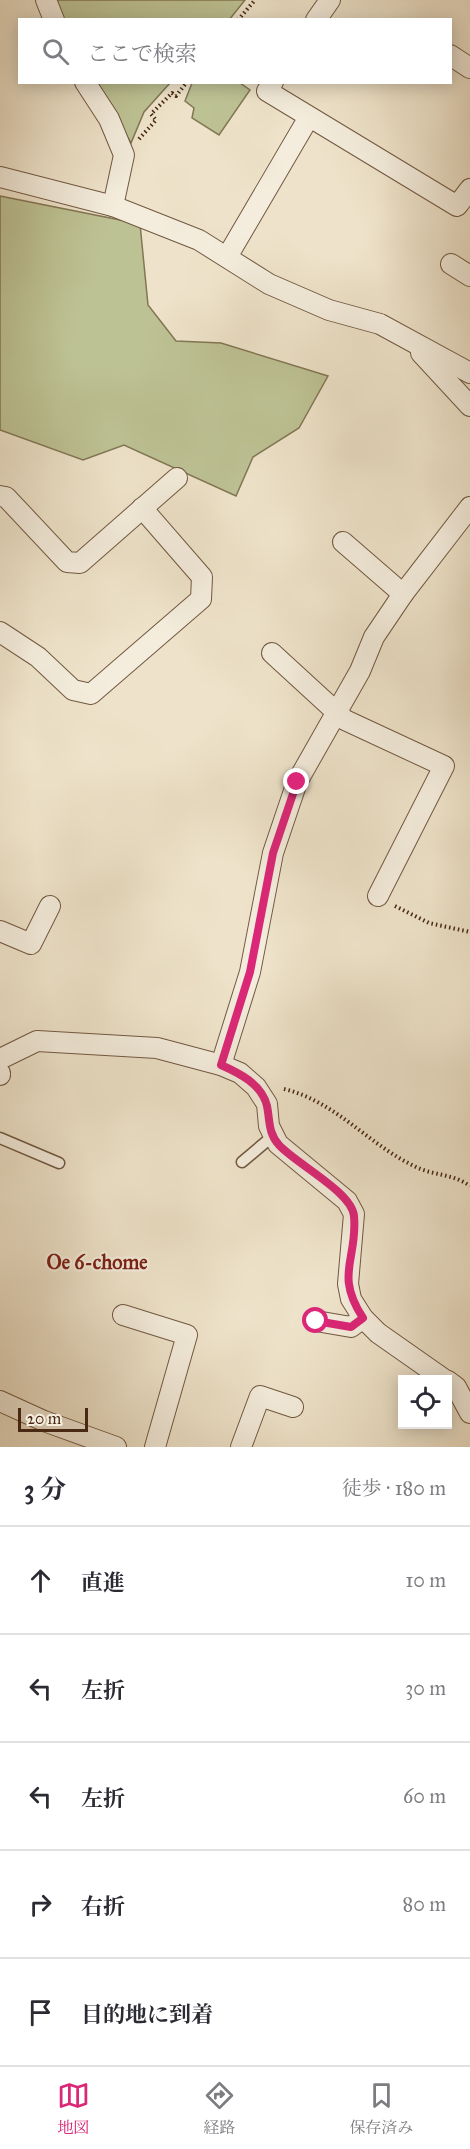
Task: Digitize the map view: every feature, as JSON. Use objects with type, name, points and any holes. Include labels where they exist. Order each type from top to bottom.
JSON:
[{"type":"street","points":[[46,0],[53,18]]},
{"type":"street","points":[[317,18],[330,0]]},
{"type":"street","points":[[452,56],[470,68]]},
{"type":"street","points":[[86,84],[109,119],[124,155],[113,206]]},
{"type":"street","points":[[272,84],[267,91],[457,206],[470,189]]},
{"type":"street","points":[[227,257],[309,117]]},
{"type":"street","points":[[0,177],[113,206],[199,240],[269,284],[329,310],[380,324],[470,373]]},
{"type":"street","points":[[451,264],[470,276]]},
{"type":"street","points":[[411,342],[470,406]]},
{"type":"street","points":[[0,496],[6,497],[67,562],[80,563],[177,478]]},
{"type":"street","points":[[221,1065],[250,972],[273,853],[297,782],[335,711],[360,671],[374,636],[403,594],[470,507]]},
{"type":"street","points":[[0,632],[38,657],[73,690],[91,694],[193,606],[201,598],[202,577],[142,508]]},
{"type":"street","points":[[343,542],[403,594]]},
{"type":"street","points":[[272,653],[345,720],[444,766],[378,896]]},
{"type":"street","points":[[0,930],[31,944],[50,906]]},
{"type":"street","points":[[0,1059],[37,1041],[157,1048],[221,1065],[240,1073],[259,1091],[267,1104],[269,1126],[278,1144],[347,1201],[354,1215],[348,1284],[351,1299],[363,1318],[378,1333],[439,1375]]},
{"type":"street","points":[[123,1315],[187,1335],[155,1447]]},
{"type":"street","points":[[316,1321],[351,1327],[363,1318]]},
{"type":"street","points":[[452,1384],[456,1387],[470,1413]]},
{"type":"street","points":[[241,1447],[260,1396],[292,1407]]},
{"type":"street","points":[[0,1401],[105,1445]]},
{"type":"lane","points":[[242,1162],[274,1135]]},
{"type":"lane","points":[[0,1138],[59,1163]]},
{"type":"path","points":[[240,18],[255,0]]},
{"type":"path","points":[[124,155],[156,120],[151,114],[172,93],[176,96],[185,84]]},
{"type":"path","points":[[378,896],[429,923],[470,932]]},
{"type":"path","points":[[259,1091],[281,1088],[304,1094],[327,1106],[374,1142],[414,1167],[432,1173],[450,1175],[470,1186]]},
{"type":"green space","points":[[54,0],[245,0],[231,18],[62,18]]},
{"type":"green space","points":[[95,84],[169,84],[144,112],[131,143]]},
{"type":"green space","points":[[192,84],[241,84],[250,90],[219,135],[192,118],[194,108],[185,101]]},
{"type":"green space","points":[[0,196],[140,224],[148,305],[176,341],[221,343],[328,376],[299,428],[253,457],[236,496],[124,445],[83,460],[0,430]]},
{"type":"district","name":"Oe 6-chome","points":[[97,1262]]},
{"type":"route","points":[[297,782],[273,853],[250,972],[221,1065],[240,1073],[256,1087],[267,1104],[269,1126],[278,1144],[347,1201],[354,1215],[348,1284],[351,1299],[363,1318],[351,1327],[316,1321]]}]
